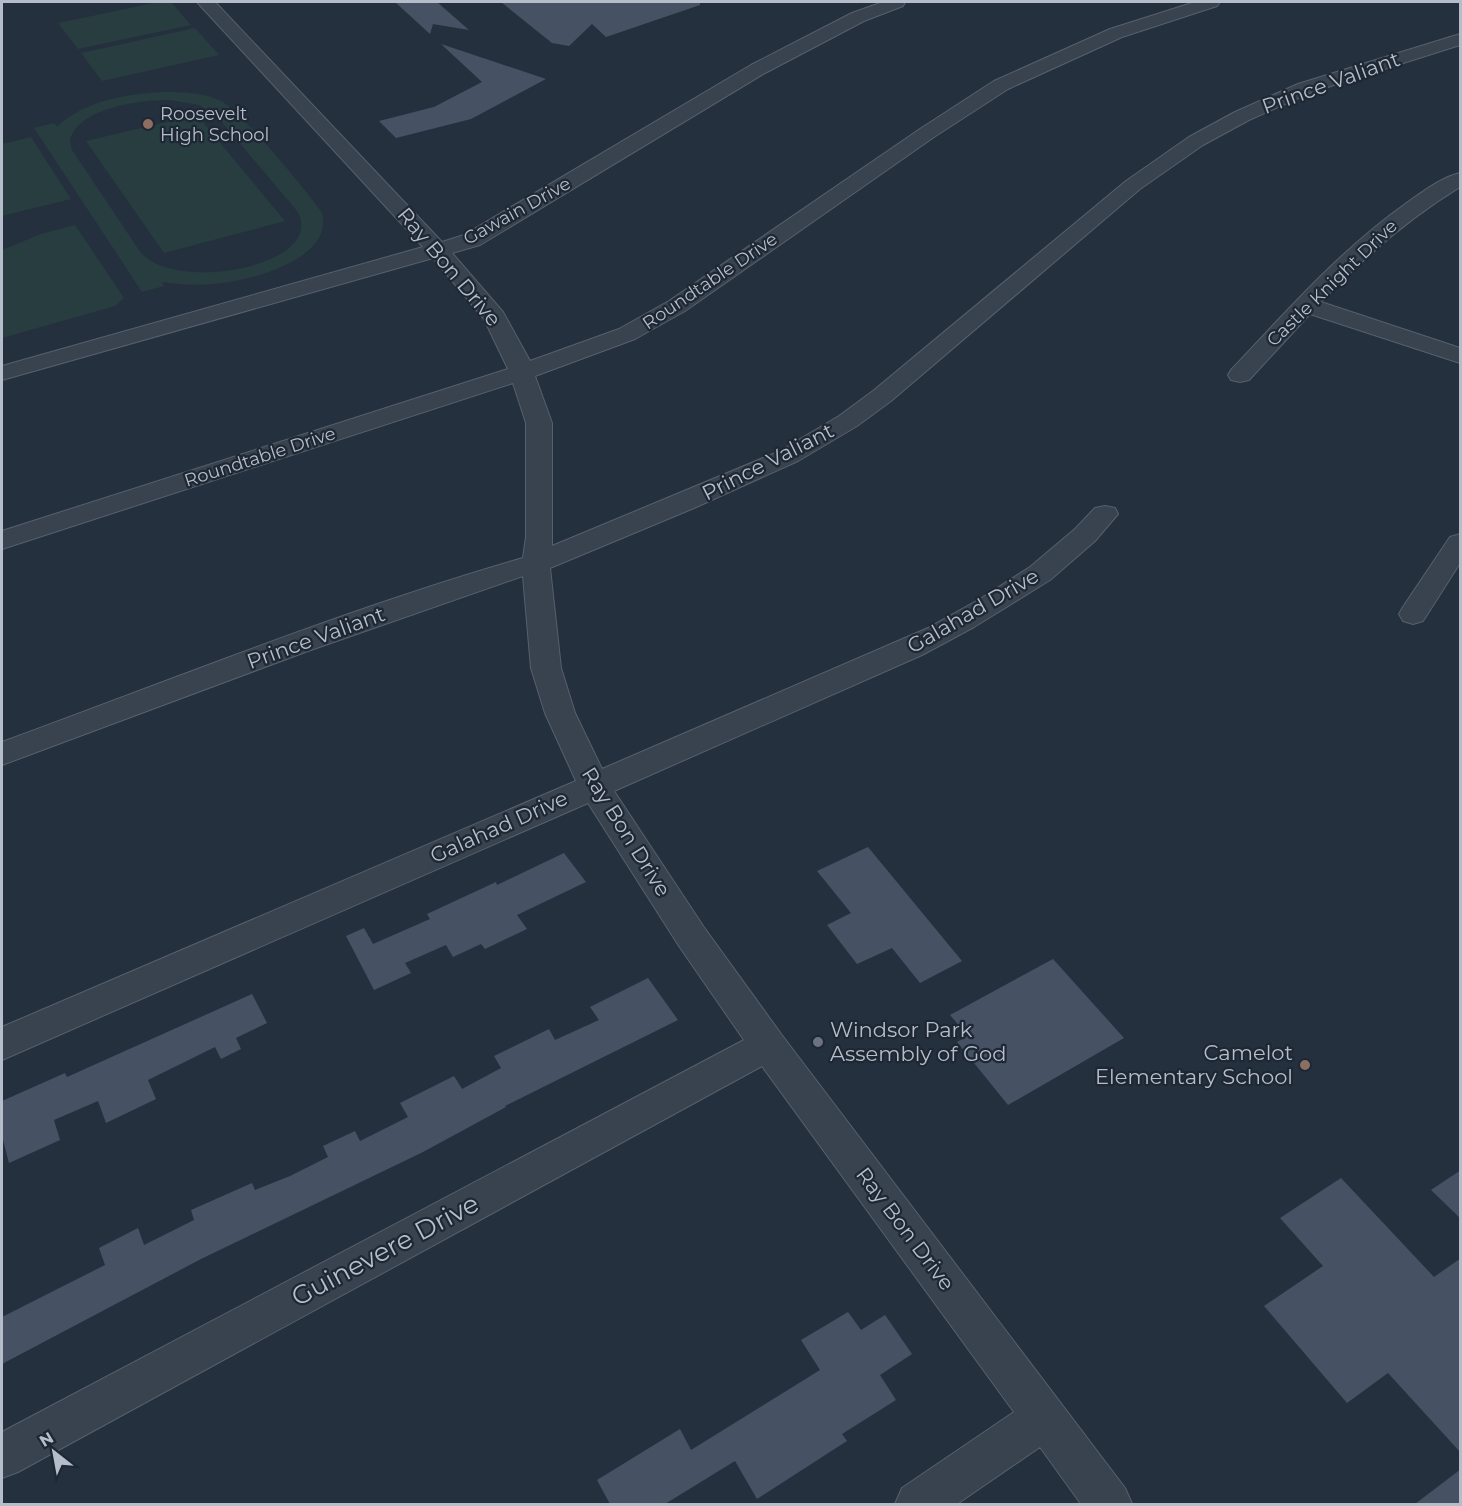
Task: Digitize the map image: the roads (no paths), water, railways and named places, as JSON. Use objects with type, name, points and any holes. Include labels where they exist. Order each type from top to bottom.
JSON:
[{"type":"street","name":"Ray Bon Drive","points":[[206,2],[437,249],[495,317],[522,372],[539,423],[540,537],[536,563],[546,668],[560,713],[594,786],[691,936],[768,1045],[1108,1504]]},
{"type":"street","name":"Gawain Drive","points":[[2,374],[472,240],[743,77],[841,26],[897,2]]},
{"type":"street","name":"Roundtable Drive","points":[[2,540],[600,346],[652,321],[1001,85],[1116,33],[1211,2]]},
{"type":"street","name":"Prince Valiant","points":[[2,754],[298,644],[485,578],[536,563],[789,456],[848,421],[882,396],[1133,185],[1196,141],[1251,111],[1305,88],[1461,39]]},
{"type":"street","name":"Castle Knight Drive","points":[[1240,375],[1388,225],[1461,179]]},
{"type":"street","points":[[1307,305],[1461,356]]},
{"type":"street","name":"Galahad Drive","points":[[2,1044],[912,648],[956,626],[1051,565],[1088,534],[1106,514]]},
{"type":"street","points":[[1413,614],[1461,543]]},
{"type":"street","name":"Guinevere Drive","points":[[2,1456],[768,1045]]},
{"type":"street","points":[[918,1504],[1045,1417]]},
{"type":"place","name":"Roosevelt High School","points":[[148,124]]},
{"type":"place","name":"Windsor Park Assembly of God","points":[[818,1042]]},
{"type":"place","name":"Camelot Elementary School","points":[[1305,1065]]}]
